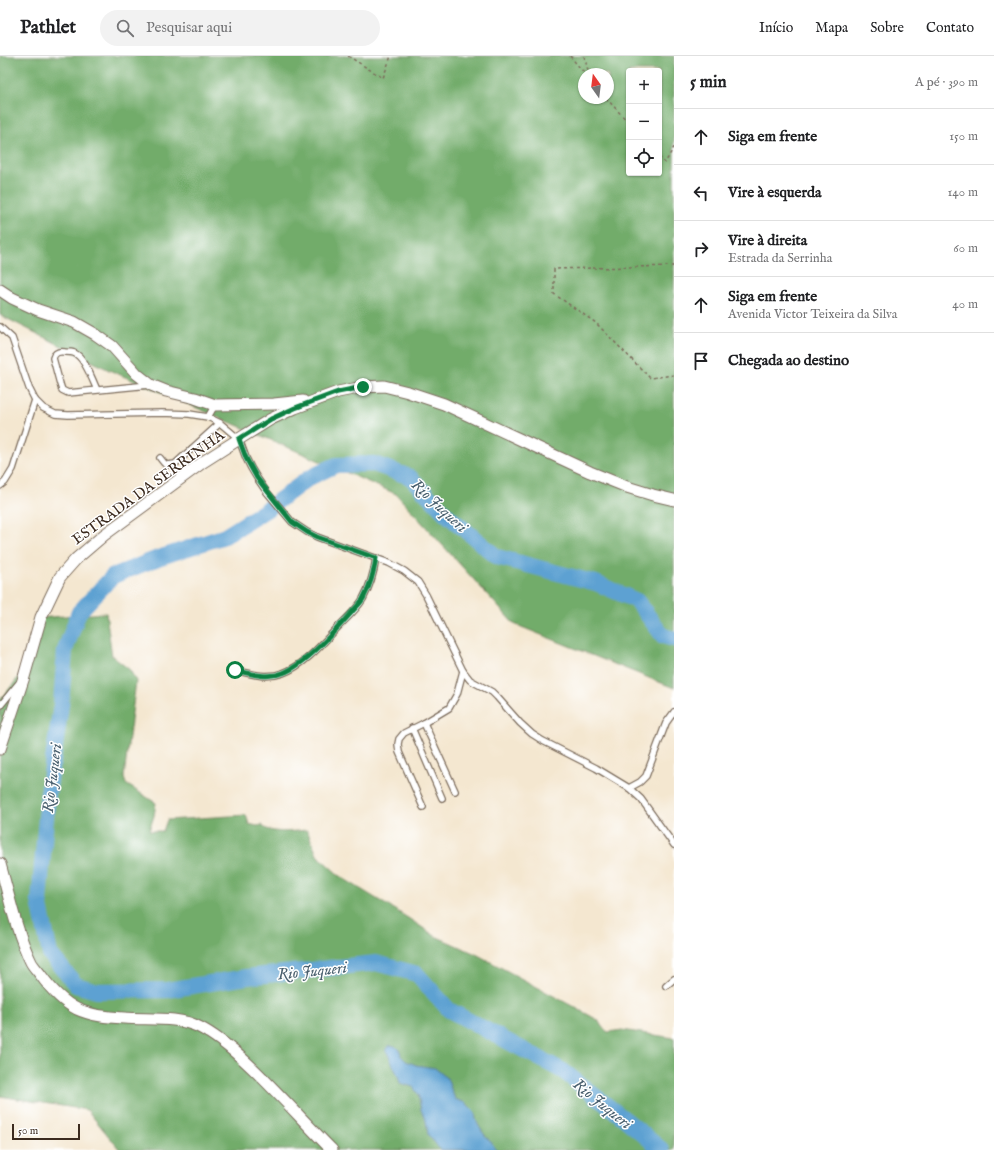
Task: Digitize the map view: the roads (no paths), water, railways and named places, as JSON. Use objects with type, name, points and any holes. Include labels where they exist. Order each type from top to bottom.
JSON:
[{"type":"street","points":[[0,290],[12,298],[38,310],[74,322],[95,334],[112,346],[137,374],[151,385],[166,391],[215,405],[274,404],[315,400],[338,392],[363,387],[384,386],[444,404],[590,472],[627,487],[674,500]]},
{"type":"street","name":"ESTRADA DA SERRINHA","points":[[0,749],[24,677],[41,617],[60,577],[76,559],[104,535],[204,462],[271,419],[315,400]]},
{"type":"street","points":[[0,864],[19,932],[32,963],[48,986],[61,999],[77,1009],[98,1016],[138,1020],[177,1021],[197,1026],[215,1035],[270,1084],[332,1150]]},
{"type":"lane","points":[[0,327],[12,338],[29,388],[35,400],[43,408],[54,414],[68,416],[162,413],[189,414],[208,417],[220,423],[239,439],[246,458],[257,478],[292,522],[317,537],[376,558],[404,570],[418,582],[426,595],[463,671],[470,680],[498,696],[520,723],[532,734],[596,768],[629,788],[641,800],[674,845]]},
{"type":"lane","points":[[97,390],[82,359],[77,354],[61,351],[57,352],[53,358],[62,390],[68,393],[151,385]]},
{"type":"lane","points":[[0,486],[5,482],[12,469],[35,400]]},
{"type":"lane","points":[[208,417],[215,405]]},
{"type":"lane","points":[[160,458],[167,465],[175,464],[220,423]]},
{"type":"lane","points":[[235,670],[264,676],[282,674],[301,663],[330,636],[362,600],[370,585],[376,558]]},
{"type":"lane","points":[[423,808],[399,752],[399,739],[404,733],[412,728],[424,723],[449,708],[457,694],[463,671]]},
{"type":"lane","points":[[0,706],[24,677]]},
{"type":"lane","points":[[629,788],[640,782],[646,776],[666,723],[674,712]]},
{"type":"lane","points":[[424,723],[455,791]]},
{"type":"lane","points":[[412,728],[442,798]]},
{"type":"lane","points":[[666,986],[674,980]]},
{"type":"water","points":[[390,1045],[395,1046],[400,1051],[401,1056],[406,1061],[416,1065],[435,1068],[447,1078],[455,1099],[466,1103],[475,1112],[477,1123],[497,1150],[440,1150],[428,1135],[426,1121],[421,1110],[418,1094],[413,1087],[400,1083],[386,1050]]},
{"type":"waterway","name":"Rio Juqueri","points":[[662,1150],[563,1071],[449,1010],[417,974],[376,963],[247,977],[167,990],[97,991],[76,985],[50,954],[39,901],[48,794],[61,705],[65,650],[79,612],[113,576],[158,558],[225,536],[266,510],[309,478],[336,465],[374,464],[410,477],[446,514],[497,557],[596,583],[637,601],[663,636],[674,639]]}]
